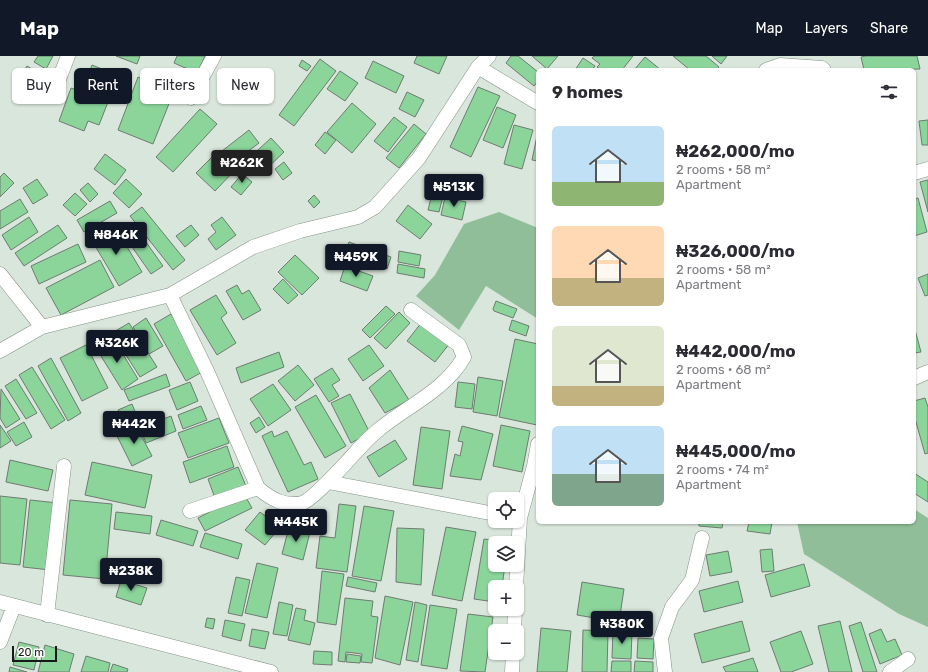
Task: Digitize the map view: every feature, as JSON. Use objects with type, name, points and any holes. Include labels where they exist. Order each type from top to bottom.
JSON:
[{"type":"street","points":[[63,68],[68,56]]},
{"type":"street","points":[[207,68],[214,56]]},
{"type":"street","points":[[0,351],[42,327],[170,294],[253,246],[300,231],[358,217],[375,207],[419,158],[478,67],[489,56]]},
{"type":"street","points":[[772,68],[780,65],[822,68]]},
{"type":"street","points":[[478,67],[536,102]]},
{"type":"street","points":[[916,172],[928,169]]},
{"type":"street","points":[[0,274],[42,327]]},
{"type":"street","points":[[170,294],[258,488],[269,498],[285,504],[304,502],[328,482],[377,431],[418,403],[458,368],[464,357],[459,345],[411,310]]},
{"type":"street","points":[[916,377],[928,372]]},
{"type":"street","points":[[524,498],[536,455]]},
{"type":"street","points":[[47,615],[64,466]]},
{"type":"street","points":[[328,482],[488,513]]},
{"type":"street","points":[[190,511],[258,488]]},
{"type":"street","points":[[516,580],[518,528]]},
{"type":"street","points":[[664,672],[661,638],[672,607],[692,580],[702,538]]},
{"type":"street","points":[[0,642],[7,604],[271,672]]},
{"type":"street","points":[[890,672],[908,659]]},
{"type":"street","points":[[512,672],[513,660]]},
{"type":"green space","points":[[499,212],[536,227],[536,318],[486,286],[459,330],[416,296],[435,275],[464,224]]},
{"type":"green space","points":[[916,510],[928,518],[928,627],[899,614],[804,554],[797,524],[916,524]]},
{"type":"building","points":[[38,56],[53,56],[47,68],[34,62]]},
{"type":"building","points":[[116,56],[140,56],[137,64]]},
{"type":"building","points":[[177,56],[205,56],[199,68],[186,68],[174,63]]},
{"type":"building","points":[[417,56],[447,56],[439,74],[414,63]]},
{"type":"building","points":[[511,56],[518,56],[536,70],[536,84],[534,86],[506,63]]},
{"type":"building","points":[[532,56],[558,56],[548,68],[546,68]]},
{"type":"building","points":[[594,56],[633,56],[624,68],[599,68],[597,67],[600,64],[592,58]]},
{"type":"building","points":[[673,56],[706,56],[719,67],[718,68],[688,68]]},
{"type":"building","points":[[712,56],[727,56],[721,64]]},
{"type":"building","points":[[917,56],[920,69],[864,68],[861,57]]},
{"type":"building","points":[[645,57],[659,68],[636,68]]},
{"type":"building","points":[[583,58],[595,66],[594,68],[576,68]]},
{"type":"building","points":[[320,59],[336,71],[294,126],[279,115]]},
{"type":"building","points":[[302,60],[311,66],[307,71],[299,66]]},
{"type":"building","points":[[373,61],[404,76],[396,93],[365,78]]},
{"type":"building","points":[[92,65],[99,68],[91,68]]},
{"type":"building","points":[[340,71],[358,83],[345,101],[327,89]]},
{"type":"building","points":[[138,77],[140,78],[140,104],[169,104],[153,144],[118,130],[128,104],[132,104],[132,93]]},
{"type":"building","points":[[478,87],[500,96],[471,157],[450,147]]},
{"type":"building","points":[[71,88],[74,89],[74,104],[107,104],[99,125],[88,121],[84,131],[59,121]]},
{"type":"building","points":[[407,92],[424,100],[415,117],[399,109]]},
{"type":"building","points":[[352,103],[376,124],[352,153],[327,132]]},
{"type":"building","points":[[497,107],[516,115],[503,148],[483,140]]},
{"type":"building","points":[[200,109],[217,124],[173,172],[156,157]]},
{"type":"building","points":[[394,117],[407,127],[388,152],[374,141]]},
{"type":"building","points":[[928,120],[928,145],[922,145],[919,121]]},
{"type":"building","points":[[414,124],[426,134],[399,168],[386,158]]},
{"type":"building","points":[[514,125],[533,130],[522,169],[504,164]]},
{"type":"building","points":[[249,130],[259,143],[231,164],[222,151]]},
{"type":"building","points":[[325,132],[336,140],[325,154],[315,145]]},
{"type":"building","points":[[271,138],[284,152],[259,176],[245,162]]},
{"type":"building","points":[[536,141],[536,161],[532,160]]},
{"type":"building","points":[[216,153],[234,171],[215,191],[196,173]]},
{"type":"building","points":[[105,154],[126,170],[115,185],[94,169]]},
{"type":"building","points":[[284,162],[292,173],[283,180],[275,169]]},
{"type":"building","points":[[4,173],[14,183],[0,197],[0,177]]},
{"type":"building","points":[[242,174],[252,182],[241,195],[231,187]]},
{"type":"building","points":[[37,179],[48,195],[33,204],[23,188]]},
{"type":"building","points":[[126,179],[142,194],[129,208],[113,193]]},
{"type":"building","points":[[928,180],[928,212],[920,182]]},
{"type":"building","points":[[88,183],[98,194],[90,202],[80,190]]},
{"type":"building","points":[[75,193],[87,204],[75,216],[63,205]]},
{"type":"building","points":[[432,194],[443,196],[439,212],[428,210]]},
{"type":"building","points":[[314,195],[320,202],[314,208],[308,201]]},
{"type":"building","points":[[445,197],[466,202],[462,220],[441,215]]},
{"type":"building","points":[[916,198],[918,198],[927,232],[916,235]]},
{"type":"building","points":[[20,199],[28,212],[0,229],[0,211]]},
{"type":"building","points":[[110,201],[117,213],[84,232],[77,220]]},
{"type":"building","points":[[408,205],[432,224],[420,239],[396,221]]},
{"type":"building","points":[[142,207],[185,260],[173,270],[130,216]]},
{"type":"building","points":[[29,217],[38,232],[11,250],[2,235]]},
{"type":"building","points":[[222,217],[236,235],[216,250],[208,239],[216,232],[211,225]]},
{"type":"building","points":[[58,225],[67,238],[24,266],[15,253]]},
{"type":"building","points":[[114,225],[142,272],[119,286],[91,239]]},
{"type":"building","points":[[191,225],[199,235],[185,247],[176,236]]},
{"type":"building","points":[[141,235],[163,266],[151,274],[130,244]]},
{"type":"building","points":[[349,242],[391,257],[387,269],[344,254]]},
{"type":"building","points":[[78,244],[86,262],[39,284],[31,266]]},
{"type":"building","points":[[399,251],[421,255],[419,266],[398,262]]},
{"type":"building","points":[[295,255],[319,278],[302,295],[278,272]]},
{"type":"building","points":[[100,260],[114,287],[61,315],[46,288]]},
{"type":"building","points":[[398,264],[425,269],[424,278],[397,273]]},
{"type":"building","points":[[345,266],[373,276],[367,291],[340,281]]},
{"type":"building","points":[[928,274],[928,295],[925,296],[918,278]]},
{"type":"building","points":[[283,279],[298,295],[288,304],[273,289]]},
{"type":"building","points":[[237,285],[242,294],[249,290],[261,310],[243,320],[226,291]]},
{"type":"building","points":[[216,295],[227,313],[221,318],[236,343],[217,355],[190,310]]},
{"type":"building","points":[[496,301],[517,309],[513,318],[494,311],[493,309]]},
{"type":"building","points":[[386,306],[395,314],[370,338],[362,330]]},
{"type":"building","points":[[399,312],[410,323],[386,349],[374,338]]},
{"type":"building","points":[[171,314],[204,371],[186,381],[154,324]]},
{"type":"building","points":[[146,318],[163,346],[149,354],[133,327]]},
{"type":"building","points":[[512,320],[529,326],[526,336],[509,330]]},
{"type":"building","points":[[422,322],[450,343],[435,362],[407,341]]},
{"type":"building","points":[[129,323],[157,367],[140,377],[112,333]]},
{"type":"building","points":[[916,334],[921,352],[916,353]]},
{"type":"building","points":[[113,338],[138,379],[122,390],[96,348]]},
{"type":"building","points":[[515,339],[536,344],[536,425],[499,417]]},
{"type":"building","points":[[86,345],[108,388],[82,401],[60,358]]},
{"type":"building","points":[[369,345],[384,366],[363,381],[348,359]]},
{"type":"building","points":[[279,352],[284,367],[241,383],[236,368]]},
{"type":"building","points":[[51,358],[81,413],[68,421],[38,366]]},
{"type":"building","points":[[298,365],[314,385],[295,401],[278,381]]},
{"type":"building","points":[[32,367],[65,420],[51,429],[19,375]]},
{"type":"building","points":[[332,368],[340,380],[332,385],[339,396],[329,402],[314,379]]},
{"type":"building","points":[[390,370],[409,400],[385,413],[369,388]]},
{"type":"building","points":[[166,374],[170,386],[129,401],[124,390]]},
{"type":"building","points":[[478,377],[503,381],[497,416],[473,412]]},
{"type":"building","points":[[16,379],[37,413],[26,419],[5,386]]},
{"type":"building","points":[[190,382],[198,401],[177,410],[169,390]]},
{"type":"building","points":[[458,382],[475,384],[472,409],[455,407]]},
{"type":"building","points":[[273,384],[291,410],[268,426],[250,399]]},
{"type":"building","points":[[1,389],[20,419],[6,428],[0,418]]},
{"type":"building","points":[[350,394],[370,433],[351,443],[331,403]]},
{"type":"building","points":[[316,395],[346,446],[325,458],[295,407]]},
{"type":"building","points":[[925,398],[928,407],[928,453],[925,454],[916,422],[916,400]]},
{"type":"building","points":[[132,404],[138,419],[124,425],[118,410]]},
{"type":"building","points":[[201,406],[207,420],[183,429],[178,415]]},
{"type":"building","points":[[171,416],[176,431],[146,443],[140,428]]},
{"type":"building","points":[[259,417],[265,427],[256,433],[250,423]]},
{"type":"building","points":[[219,418],[229,443],[188,458],[178,433]]},
{"type":"building","points":[[24,422],[32,437],[16,446],[7,432]]},
{"type":"building","points":[[135,424],[152,456],[132,466],[116,434]]},
{"type":"building","points":[[0,425],[11,441],[0,448]]},
{"type":"building","points":[[501,425],[530,431],[522,472],[493,466]]},
{"type":"building","points":[[462,426],[493,434],[481,480],[450,476],[455,454],[460,456],[463,442],[458,441]]},
{"type":"building","points":[[421,427],[450,431],[442,489],[413,485]]},
{"type":"building","points":[[272,431],[274,437],[287,431],[304,465],[311,462],[318,479],[288,492],[262,436]]},
{"type":"building","points":[[395,440],[407,459],[379,477],[367,457]]},
{"type":"building","points":[[227,446],[234,467],[190,483],[183,462]]},
{"type":"building","points":[[10,460],[53,470],[48,491],[6,482]]},
{"type":"building","points":[[92,462],[152,475],[145,508],[85,495]]},
{"type":"building","points":[[238,467],[246,486],[215,498],[208,479]]},
{"type":"building","points":[[916,474],[928,482],[928,502],[916,494]]},
{"type":"building","points":[[244,494],[252,508],[205,531],[198,518]]},
{"type":"building","points":[[0,496],[27,499],[20,565],[0,563]]},
{"type":"building","points":[[30,500],[58,503],[50,570],[23,567]]},
{"type":"building","points":[[70,500],[112,504],[105,579],[63,575]]},
{"type":"building","points":[[339,504],[356,506],[347,572],[316,568],[320,536],[335,538]]},
{"type":"building","points":[[364,506],[394,511],[381,581],[352,576]]},
{"type":"building","points":[[116,512],[152,516],[150,534],[114,529]]},
{"type":"building","points":[[260,512],[280,527],[265,545],[245,530]]},
{"type":"building","points":[[161,520],[198,531],[193,546],[156,535]]},
{"type":"building","points":[[699,524],[723,524],[722,528],[699,526]]},
{"type":"building","points":[[749,524],[772,524],[770,534],[747,531]]},
{"type":"building","points":[[289,527],[310,532],[303,560],[282,554]]},
{"type":"building","points":[[446,527],[476,532],[462,601],[432,595]]},
{"type":"building","points":[[397,528],[424,529],[421,585],[396,582]]},
{"type":"building","points":[[205,533],[242,544],[238,559],[200,547]]},
{"type":"building","points":[[484,539],[488,539],[488,572],[504,572],[503,580],[488,580],[488,601],[474,599]]},
{"type":"building","points":[[772,549],[774,571],[762,572],[760,550]]},
{"type":"building","points":[[728,551],[732,572],[710,576],[706,555]]},
{"type":"building","points":[[257,563],[278,568],[267,618],[245,613]]},
{"type":"building","points":[[804,564],[810,586],[771,597],[765,575]]},
{"type":"building","points":[[322,571],[344,574],[336,625],[317,622]]},
{"type":"building","points":[[236,577],[250,580],[242,616],[228,613]]},
{"type":"building","points":[[348,577],[377,583],[375,592],[346,586]]},
{"type":"building","points":[[121,580],[147,588],[141,605],[116,597]]},
{"type":"building","points":[[738,581],[743,602],[704,612],[699,591]]},
{"type":"building","points":[[582,582],[624,589],[619,622],[577,615]]},
{"type":"building","points":[[385,596],[413,602],[400,665],[375,658]]},
{"type":"building","points":[[345,598],[373,601],[371,616],[378,617],[372,663],[361,662],[362,654],[346,652],[345,662],[338,661]]},
{"type":"building","points":[[279,602],[293,605],[287,636],[273,634]]},
{"type":"building","points":[[415,602],[427,605],[418,662],[406,660]]},
{"type":"building","points":[[430,605],[457,609],[447,669],[421,665]]},
{"type":"building","points":[[296,608],[306,610],[304,620],[315,623],[310,645],[288,640]]},
{"type":"building","points":[[468,614],[493,617],[492,624],[488,624],[488,651],[485,672],[460,671]]},
{"type":"building","points":[[207,618],[215,619],[213,629],[205,627]]},
{"type":"building","points":[[225,620],[245,624],[241,641],[222,636]]},
{"type":"building","points":[[742,621],[750,651],[702,663],[694,634]]},
{"type":"building","points":[[840,621],[852,672],[829,672],[818,626]]},
{"type":"building","points":[[861,622],[877,672],[863,672],[849,626]]},
{"type":"building","points":[[541,628],[571,631],[567,672],[537,672]]},
{"type":"building","points":[[252,629],[269,632],[265,649],[249,646]]},
{"type":"building","points":[[881,629],[887,642],[895,639],[902,655],[880,664],[869,634]]},
{"type":"building","points":[[583,630],[608,631],[607,672],[582,672]]},
{"type":"building","points":[[613,631],[632,632],[631,659],[612,658]]},
{"type":"building","points":[[801,631],[813,664],[791,672],[781,672],[770,642]]},
{"type":"building","points":[[638,638],[654,639],[653,659],[637,658]]},
{"type":"building","points":[[19,642],[39,647],[34,670],[13,665]]},
{"type":"building","points":[[45,645],[74,654],[69,672],[38,672]]},
{"type":"building","points":[[314,651],[332,652],[332,665],[313,664]]},
{"type":"building","points":[[347,654],[361,656],[360,663],[346,662]]},
{"type":"building","points":[[86,656],[110,663],[108,672],[81,672]]},
{"type":"building","points":[[753,658],[758,672],[726,672],[723,667]]},
{"type":"building","points":[[612,661],[631,661],[631,672],[611,672]]},
{"type":"building","points":[[635,661],[653,662],[653,672],[634,672]]},
{"type":"building","points":[[113,664],[128,669],[127,672],[110,672]]},
{"type":"building","points":[[10,667],[27,672],[9,672]]}]
